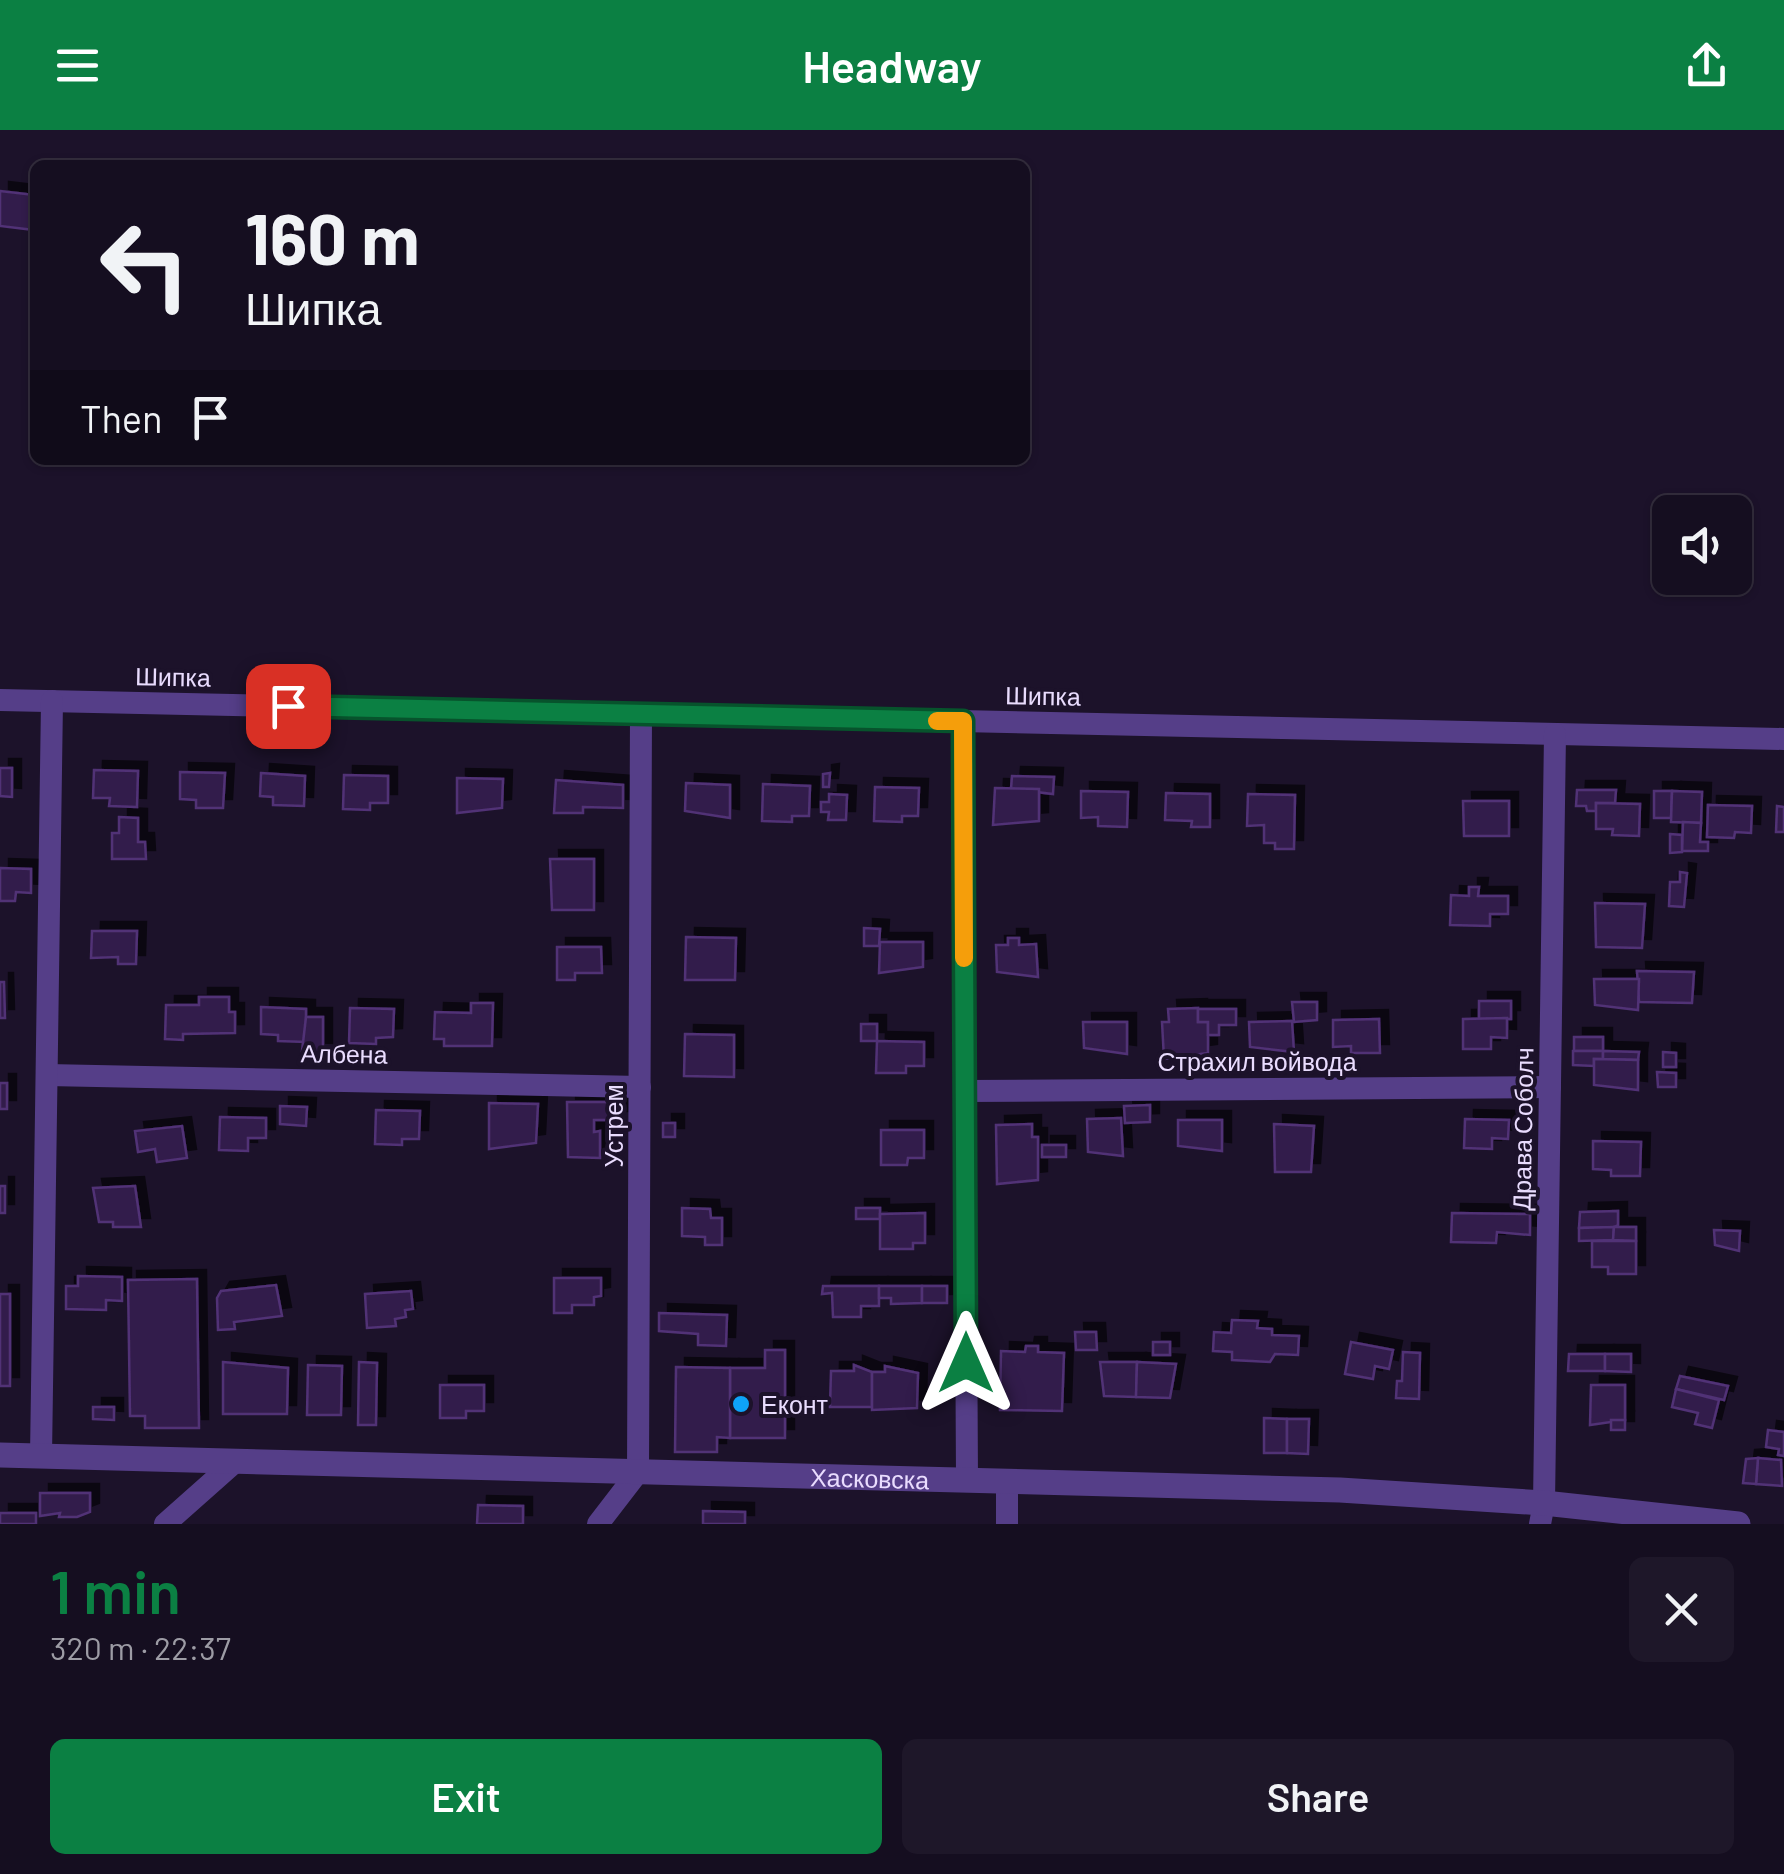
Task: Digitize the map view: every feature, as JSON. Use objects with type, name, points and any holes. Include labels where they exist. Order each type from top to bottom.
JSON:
[{"type":"street","name":"Шипка","points":[[0,700],[1784,740]]},
{"type":"street","points":[[41,1456],[52,701]]},
{"type":"street","name":"Устрем","points":[[638,1472],[641,714]]},
{"type":"street","points":[[963,721],[967,1480]]},
{"type":"street","name":"Драва Соболч","points":[[1542,1513],[1555,734]]},
{"type":"street","name":"Албена","points":[[47,1075],[640,1086]]},
{"type":"street","name":"Страхил войвода","points":[[964,1090],[1550,1086]]},
{"type":"street","name":"Хасковска","points":[[0,1455],[1340,1490],[1542,1513],[1738,1524]]},
{"type":"street","points":[[165,1524],[236,1461]]},
{"type":"street","points":[[598,1524],[638,1472]]},
{"type":"street","points":[[1006,1481],[1007,1524]]},
{"type":"building","points":[[0,191],[30,194],[30,230],[0,226]]},
{"type":"building","points":[[0,768],[12,768],[12,797],[0,796]]},
{"type":"building","points":[[94,770],[138,771],[137,807],[109,806],[110,798],[93,798]]},
{"type":"building","points":[[180,772],[225,773],[223,808],[196,808],[196,800],[180,799]]},
{"type":"building","points":[[261,773],[305,776],[304,806],[273,805],[273,797],[260,796]]},
{"type":"building","points":[[830,773],[829,787],[823,787],[823,774]]},
{"type":"building","points":[[344,775],[388,776],[388,803],[370,803],[370,810],[343,809]]},
{"type":"building","points":[[1012,776],[1054,777],[1053,794],[1011,789]]},
{"type":"building","points":[[457,778],[503,779],[502,808],[457,813]]},
{"type":"building","points":[[556,780],[623,785],[623,808],[583,807],[583,813],[554,813]]},
{"type":"building","points":[[686,783],[730,785],[730,818],[685,811]]},
{"type":"building","points":[[763,784],[810,786],[809,816],[792,816],[792,822],[762,821]]},
{"type":"building","points":[[875,787],[919,788],[918,816],[902,816],[902,822],[874,821]]},
{"type":"building","points":[[995,788],[1039,789],[1039,821],[993,825]]},
{"type":"building","points":[[1577,790],[1616,790],[1615,803],[1596,803],[1596,811],[1587,811],[1586,806],[1576,806]]},
{"type":"building","points":[[1081,791],[1128,792],[1127,827],[1098,826],[1098,817],[1081,818]]},
{"type":"building","points":[[1654,791],[1672,791],[1671,818],[1654,818]]},
{"type":"building","points":[[1672,791],[1702,792],[1701,823],[1671,822]]},
{"type":"building","points":[[1166,793],[1210,794],[1210,827],[1191,827],[1192,821],[1165,820]]},
{"type":"building","points":[[829,794],[847,795],[846,820],[828,820],[829,812],[821,812],[821,802],[829,802]]},
{"type":"building","points":[[1248,794],[1295,795],[1294,849],[1275,849],[1275,843],[1264,843],[1264,825],[1247,826]]},
{"type":"building","points":[[1463,801],[1509,801],[1509,836],[1464,836]]},
{"type":"building","points":[[1596,803],[1640,804],[1639,836],[1612,835],[1613,829],[1596,829]]},
{"type":"building","points":[[1708,805],[1752,806],[1751,833],[1735,832],[1734,838],[1707,837]]},
{"type":"building","points":[[1777,806],[1784,807],[1784,832],[1776,832]]},
{"type":"building","points":[[119,817],[138,818],[138,842],[145,842],[146,859],[112,859],[112,833],[119,833]]},
{"type":"building","points":[[1683,822],[1701,823],[1700,842],[1708,842],[1708,851],[1682,851]]},
{"type":"building","points":[[1670,834],[1682,835],[1682,852],[1670,853]]},
{"type":"building","points":[[550,859],[594,859],[594,910],[552,910]]},
{"type":"building","points":[[0,868],[31,869],[31,893],[16,892],[15,901],[0,901]]},
{"type":"building","points":[[1680,872],[1687,873],[1684,907],[1669,906],[1670,882],[1680,882]]},
{"type":"building","points":[[1469,887],[1479,887],[1478,896],[1508,896],[1508,914],[1490,914],[1490,926],[1450,925],[1451,895],[1469,896]]},
{"type":"building","points":[[1595,903],[1645,904],[1642,948],[1596,947]]},
{"type":"building","points":[[864,928],[880,929],[879,946],[864,946]]},
{"type":"building","points":[[92,931],[137,931],[136,964],[118,964],[118,957],[91,958]]},
{"type":"building","points":[[686,937],[736,938],[735,980],[685,980]]},
{"type":"building","points":[[1008,938],[1019,938],[1019,945],[1036,944],[1038,977],[997,972],[996,945],[1008,945]]},
{"type":"building","points":[[880,942],[923,942],[923,967],[879,973]]},
{"type":"building","points":[[557,947],[601,947],[602,973],[575,973],[575,980],[557,980]]},
{"type":"building","points":[[1637,971],[1694,972],[1692,1003],[1639,1002]]},
{"type":"building","points":[[1594,979],[1639,979],[1638,1010],[1595,1005]]},
{"type":"building","points":[[0,982],[4,982],[5,1018],[0,1018]]},
{"type":"building","points":[[199,997],[229,997],[229,1012],[235,1012],[235,1033],[183,1034],[183,1040],[165,1039],[166,1005],[199,1005]]},
{"type":"building","points":[[1479,1001],[1511,1001],[1511,1019],[1479,1019]]},
{"type":"building","points":[[1292,1002],[1317,1002],[1317,1020],[1294,1022]]},
{"type":"building","points":[[471,1003],[493,1003],[492,1046],[444,1046],[444,1039],[434,1039],[435,1012],[471,1013]]},
{"type":"building","points":[[261,1007],[306,1009],[306,1042],[278,1041],[278,1035],[261,1034]]},
{"type":"building","points":[[350,1008],[394,1009],[393,1037],[376,1038],[376,1044],[349,1043]]},
{"type":"building","points":[[1198,1008],[1198,1022],[1208,1022],[1208,1053],[1164,1059],[1162,1022],[1169,1022],[1168,1009]]},
{"type":"building","points":[[1198,1009],[1236,1009],[1236,1025],[1219,1025],[1219,1035],[1208,1035],[1208,1022],[1198,1022]]},
{"type":"building","points":[[306,1017],[323,1017],[323,1052],[302,1051]]},
{"type":"building","points":[[1507,1018],[1507,1038],[1491,1037],[1491,1049],[1463,1049],[1463,1019]]},
{"type":"building","points":[[1379,1019],[1380,1053],[1351,1053],[1351,1046],[1333,1047],[1333,1020]]},
{"type":"building","points":[[1292,1021],[1294,1052],[1250,1047],[1249,1022]]},
{"type":"building","points":[[1083,1022],[1127,1022],[1127,1054],[1084,1048]]},
{"type":"building","points":[[861,1024],[877,1024],[877,1041],[861,1041]]},
{"type":"building","points":[[685,1034],[734,1035],[734,1077],[684,1076]]},
{"type":"building","points":[[1574,1037],[1603,1037],[1603,1051],[1574,1051]]},
{"type":"building","points":[[877,1041],[924,1042],[924,1066],[906,1066],[906,1073],[876,1073]]},
{"type":"building","points":[[1573,1051],[1603,1051],[1603,1059],[1594,1059],[1594,1066],[1573,1065]]},
{"type":"building","points":[[1603,1051],[1639,1052],[1638,1060],[1603,1059]]},
{"type":"building","points":[[1663,1052],[1676,1053],[1676,1067],[1663,1067]]},
{"type":"building","points":[[1594,1059],[1638,1060],[1638,1090],[1594,1085]]},
{"type":"building","points":[[1657,1072],[1676,1073],[1676,1087],[1658,1087]]},
{"type":"building","points":[[0,1083],[7,1083],[7,1109],[0,1109]]},
{"type":"building","points":[[567,1102],[621,1102],[622,1120],[594,1120],[594,1132],[600,1131],[600,1158],[568,1157]]},
{"type":"building","points":[[489,1103],[538,1104],[536,1143],[489,1149]]},
{"type":"building","points":[[1150,1105],[1150,1122],[1125,1123],[1124,1106]]},
{"type":"building","points":[[280,1106],[307,1107],[306,1126],[280,1124]]},
{"type":"building","points":[[376,1110],[420,1111],[419,1139],[402,1139],[402,1145],[375,1144]]},
{"type":"building","points":[[220,1117],[266,1118],[266,1138],[248,1138],[248,1151],[219,1150]]},
{"type":"building","points":[[1121,1118],[1123,1156],[1088,1152],[1087,1119]]},
{"type":"building","points":[[1465,1119],[1509,1120],[1508,1139],[1492,1138],[1492,1149],[1464,1148]]},
{"type":"building","points":[[1178,1120],[1222,1120],[1222,1151],[1178,1146]]},
{"type":"building","points":[[663,1123],[675,1123],[675,1137],[663,1137]]},
{"type":"building","points":[[1032,1124],[1032,1137],[1038,1137],[1038,1180],[997,1184],[996,1125]]},
{"type":"building","points":[[1274,1124],[1314,1126],[1311,1172],[1275,1172]]},
{"type":"building","points":[[182,1126],[187,1158],[157,1162],[155,1149],[138,1152],[135,1131]]},
{"type":"building","points":[[881,1130],[924,1130],[924,1158],[908,1158],[907,1165],[881,1165]]},
{"type":"building","points":[[1593,1141],[1641,1142],[1640,1176],[1611,1176],[1611,1170],[1593,1169]]},
{"type":"building","points":[[1042,1145],[1066,1145],[1066,1157],[1042,1157]]},
{"type":"building","points":[[0,1186],[5,1186],[5,1213],[0,1213]]},
{"type":"building","points":[[135,1186],[141,1227],[113,1227],[113,1222],[99,1222],[93,1188]]},
{"type":"building","points":[[682,1208],[710,1209],[711,1218],[722,1218],[722,1245],[705,1245],[705,1237],[682,1236]]},
{"type":"building","points":[[856,1208],[880,1208],[880,1219],[856,1219]]},
{"type":"building","points":[[1618,1211],[1618,1225],[1614,1227],[1579,1228],[1580,1212]]},
{"type":"building","points":[[925,1213],[925,1243],[913,1243],[913,1249],[880,1249],[880,1214]]},
{"type":"building","points":[[1452,1213],[1530,1214],[1530,1235],[1497,1232],[1496,1243],[1451,1242]]},
{"type":"building","points":[[1614,1227],[1613,1240],[1579,1241],[1579,1228]]},
{"type":"building","points":[[1614,1227],[1636,1227],[1636,1241],[1613,1240]]},
{"type":"building","points":[[1714,1230],[1740,1231],[1739,1251],[1715,1245]]},
{"type":"building","points":[[1592,1241],[1636,1241],[1636,1274],[1608,1274],[1608,1267],[1592,1267]]},
{"type":"building","points":[[78,1276],[122,1277],[122,1301],[106,1300],[106,1310],[66,1309],[66,1286],[78,1286]]},
{"type":"building","points":[[554,1278],[601,1278],[601,1296],[594,1297],[594,1305],[572,1305],[572,1313],[554,1313]]},
{"type":"building","points":[[197,1279],[199,1428],[145,1428],[145,1416],[130,1416],[128,1280]]},
{"type":"building","points":[[276,1285],[282,1316],[234,1322],[235,1329],[218,1330],[217,1298],[221,1291]]},
{"type":"building","points":[[823,1286],[879,1286],[879,1306],[861,1306],[861,1317],[833,1317],[832,1293],[822,1294]]},
{"type":"building","points":[[879,1286],[922,1286],[922,1303],[891,1304],[891,1298],[879,1298]]},
{"type":"building","points":[[922,1286],[947,1286],[947,1303],[922,1303]]},
{"type":"building","points":[[411,1291],[413,1309],[405,1310],[406,1317],[395,1319],[396,1326],[367,1328],[365,1294]]},
{"type":"building","points":[[0,1294],[10,1294],[10,1386],[0,1386]]},
{"type":"building","points":[[659,1313],[727,1315],[726,1346],[698,1345],[698,1334],[659,1331]]},
{"type":"building","points":[[1232,1320],[1258,1321],[1257,1328],[1272,1329],[1272,1335],[1299,1336],[1298,1355],[1275,1354],[1270,1362],[1232,1360],[1232,1352],[1213,1351],[1214,1332],[1231,1333]]},
{"type":"building","points":[[1075,1332],[1096,1332],[1097,1350],[1076,1350]]},
{"type":"building","points":[[1153,1342],[1170,1342],[1170,1355],[1153,1355]]},
{"type":"building","points":[[1351,1342],[1393,1350],[1389,1369],[1375,1366],[1373,1379],[1345,1374]]},
{"type":"building","points":[[1026,1346],[1038,1346],[1038,1352],[1064,1353],[1062,1411],[1000,1410],[1001,1351],[1025,1352]]},
{"type":"building","points":[[765,1350],[785,1350],[785,1438],[730,1438],[730,1368],[765,1368]]},
{"type":"building","points":[[1403,1352],[1420,1353],[1419,1399],[1396,1398],[1397,1381],[1402,1381]]},
{"type":"building","points":[[1569,1354],[1605,1354],[1605,1371],[1568,1371]]},
{"type":"building","points":[[1605,1354],[1631,1354],[1631,1372],[1605,1371]]},
{"type":"building","points":[[223,1362],[288,1368],[287,1414],[223,1414]]},
{"type":"building","points":[[359,1362],[377,1363],[376,1425],[358,1425]]},
{"type":"building","points":[[1100,1362],[1137,1362],[1136,1397],[1104,1396]]},
{"type":"building","points":[[1137,1362],[1176,1364],[1170,1398],[1136,1397]]},
{"type":"building","points":[[308,1365],[342,1366],[341,1415],[307,1415]]},
{"type":"building","points":[[854,1365],[872,1372],[872,1407],[830,1407],[831,1371],[854,1371]]},
{"type":"building","points":[[885,1366],[918,1373],[917,1408],[872,1410],[872,1372],[885,1372]]},
{"type":"building","points":[[676,1367],[730,1368],[730,1438],[717,1437],[717,1452],[675,1452]]},
{"type":"building","points":[[1680,1376],[1728,1386],[1724,1400],[1676,1389]]},
{"type":"building","points":[[440,1385],[484,1385],[484,1411],[466,1411],[466,1418],[440,1418]]},
{"type":"building","points":[[1591,1385],[1625,1385],[1625,1420],[1590,1425]]},
{"type":"building","points":[[1676,1389],[1719,1400],[1712,1428],[1695,1424],[1698,1413],[1672,1407]]},
{"type":"building","points":[[93,1407],[114,1407],[114,1420],[93,1419]]},
{"type":"building","points":[[1264,1418],[1287,1419],[1287,1453],[1264,1453]]},
{"type":"building","points":[[1287,1419],[1309,1419],[1308,1454],[1287,1453]]},
{"type":"building","points":[[1611,1420],[1625,1420],[1625,1430],[1611,1430]]},
{"type":"building","points":[[1768,1430],[1784,1432],[1784,1456],[1778,1455],[1779,1449],[1766,1447]]},
{"type":"building","points":[[1758,1458],[1781,1460],[1782,1486],[1756,1484]]},
{"type":"building","points":[[1758,1458],[1756,1484],[1743,1483],[1746,1459]]},
{"type":"building","points":[[40,1493],[90,1493],[90,1512],[77,1517],[59,1517],[60,1513],[40,1516]]},
{"type":"building","points":[[478,1505],[523,1506],[523,1524],[477,1524]]},
{"type":"building","points":[[703,1511],[745,1512],[745,1524],[703,1524]]},
{"type":"building","points":[[0,1513],[36,1513],[36,1524],[0,1524]]},
{"type":"slow traffic","points":[[937,721],[963,721],[964,958]]},
{"type":"place","name":"Еконт","points":[[741,1404]]},
{"type":"route","points":[[288,706],[963,721],[966,1363]]}]
